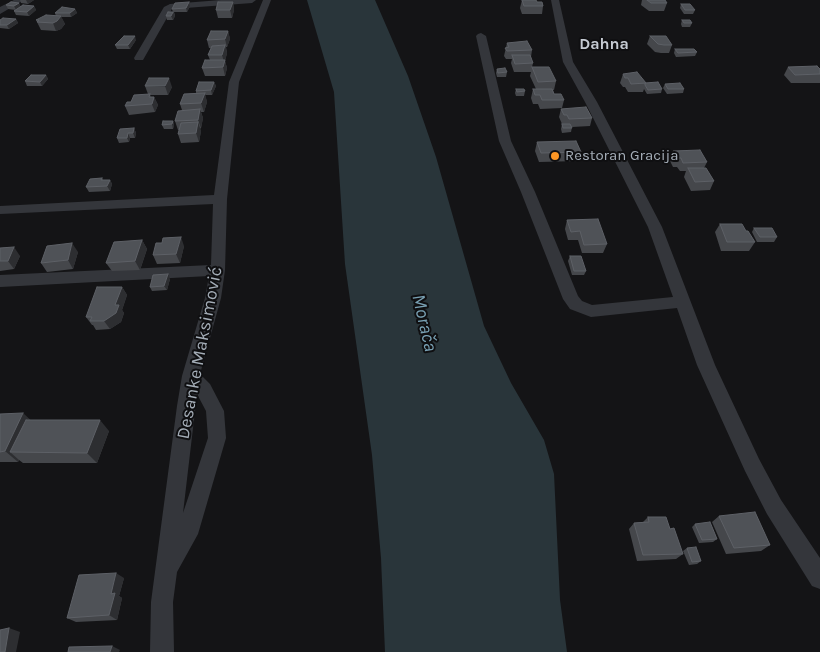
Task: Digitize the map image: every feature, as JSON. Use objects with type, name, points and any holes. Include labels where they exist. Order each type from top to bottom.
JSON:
[{"type":"street","points":[[0,11],[20,0]]},
{"type":"street","points":[[139,58],[167,9],[170,7],[252,0]]},
{"type":"street","name":"Desanke Maksimović","points":[[162,652],[162,602],[191,376],[213,298],[218,270],[220,199],[234,82],[267,0]]},
{"type":"street","points":[[555,0],[568,62],[655,227],[706,365],[752,465],[774,507],[820,578]]},
{"type":"street","points":[[481,36],[505,141],[528,192],[571,299],[576,305],[591,311],[682,302]]},
{"type":"street","points":[[0,210],[220,199]]},
{"type":"street","points":[[0,281],[218,270]]},
{"type":"street","points":[[166,573],[187,534],[217,438],[215,411],[204,389],[191,376]]},
{"type":"water","name":"Morača","points":[[307,0],[375,0],[408,76],[436,157],[484,326],[511,383],[544,440],[554,474],[560,600],[567,652],[385,652],[381,558],[372,455],[345,264],[334,92]]},
{"type":"building","points":[[522,0],[536,0],[537,2],[542,2],[543,6],[524,6]]},
{"type":"building","points":[[647,0],[665,0],[667,3],[651,3]]},
{"type":"building","points":[[11,2],[19,3],[14,6],[6,5]]},
{"type":"building","points":[[189,2],[186,8],[172,9],[175,3]]},
{"type":"building","points":[[218,2],[233,2],[230,10],[216,10]]},
{"type":"building","points":[[681,4],[690,4],[695,10],[685,10]]},
{"type":"building","points":[[23,5],[34,6],[27,12],[14,11]]},
{"type":"building","points":[[62,7],[75,9],[70,13],[55,13]]},
{"type":"building","points":[[168,12],[173,12],[171,16],[166,16]]},
{"type":"building","points":[[46,15],[61,16],[53,23],[37,22],[39,20],[36,20]]},
{"type":"building","points":[[3,18],[16,19],[7,25],[0,25],[0,20]]},
{"type":"building","points":[[682,20],[690,20],[692,23],[684,23]]},
{"type":"building","points":[[211,31],[228,31],[225,39],[207,40]]},
{"type":"building","points":[[124,36],[135,36],[128,45],[115,45]]},
{"type":"building","points":[[650,36],[666,36],[672,45],[658,44]]},
{"type":"building","points":[[527,41],[532,50],[507,51],[505,48],[509,47],[507,43]]},
{"type":"building","points":[[225,45],[222,55],[208,55],[212,46]]},
{"type":"building","points":[[675,49],[694,49],[697,52],[678,53]]},
{"type":"building","points":[[512,55],[530,55],[533,63],[515,64]]},
{"type":"building","points":[[205,60],[225,60],[223,67],[202,68]]},
{"type":"building","points":[[817,66],[820,69],[820,74],[795,75],[788,67]]},
{"type":"building","points":[[532,67],[549,67],[556,81],[538,82]]},
{"type":"building","points":[[505,68],[507,72],[498,73],[497,69]]},
{"type":"building","points":[[637,72],[646,83],[631,84],[623,74]]},
{"type":"building","points":[[31,75],[46,75],[40,82],[25,81]]},
{"type":"building","points":[[149,78],[169,78],[165,86],[145,86]]},
{"type":"building","points":[[199,82],[214,82],[211,90],[196,91]]},
{"type":"building","points":[[658,82],[662,89],[648,90],[645,85],[645,83]]},
{"type":"building","points":[[680,83],[684,89],[668,89],[665,84]]},
{"type":"building","points":[[516,89],[524,89],[525,91],[517,92]]},
{"type":"building","points":[[533,89],[552,89],[554,94],[561,94],[564,100],[542,100],[540,95],[535,95]]},
{"type":"building","points":[[205,93],[201,103],[180,104],[184,94]]},
{"type":"building","points":[[150,94],[149,97],[154,97],[152,104],[125,106],[127,102],[131,102],[134,95]]},
{"type":"building","points":[[586,107],[592,118],[569,119],[561,109]]},
{"type":"building","points":[[200,109],[198,120],[175,121],[178,111]]},
{"type":"building","points":[[163,121],[173,121],[172,124],[162,125]]},
{"type":"building","points":[[198,122],[196,133],[178,134],[181,123]]},
{"type":"building","points":[[562,124],[570,124],[572,128],[563,128]]},
{"type":"building","points":[[134,128],[133,133],[128,133],[127,138],[117,138],[120,129]]},
{"type":"building","points":[[576,141],[581,152],[541,153],[537,142]]},
{"type":"building","points":[[700,150],[707,162],[683,163],[681,158],[677,158],[673,151]]},
{"type":"building","points":[[688,168],[706,168],[714,181],[695,182]]},
{"type":"building","points":[[102,178],[101,180],[110,180],[107,186],[86,187],[90,179]]},
{"type":"building","points":[[598,219],[607,244],[584,245],[580,231],[571,232],[567,220]]},
{"type":"building","points":[[720,224],[742,224],[755,242],[727,242]]},
{"type":"building","points":[[754,228],[772,228],[777,237],[760,237]]},
{"type":"building","points":[[181,237],[176,254],[153,255],[156,243],[162,243],[163,238]]},
{"type":"building","points":[[142,240],[135,261],[106,263],[114,242]]},
{"type":"building","points":[[72,243],[68,260],[41,263],[47,246]]},
{"type":"building","points":[[14,247],[8,261],[0,261],[0,248]]},
{"type":"building","points":[[570,256],[581,256],[586,271],[574,271]]},
{"type":"building","points":[[168,274],[164,286],[150,287],[153,275]]},
{"type":"building","points":[[97,287],[122,287],[115,305],[119,305],[116,313],[104,321],[90,321],[92,317],[86,317]]},
{"type":"building","points":[[23,413],[5,451],[0,452],[0,414]]},
{"type":"building","points":[[26,420],[100,420],[87,453],[10,452]]},
{"type":"building","points":[[755,512],[770,545],[734,548],[719,516]]},
{"type":"building","points":[[648,517],[666,517],[670,529],[674,528],[683,554],[643,555],[634,523],[649,522]]},
{"type":"building","points":[[710,522],[717,539],[702,540],[695,524]]},
{"type":"building","points":[[696,547],[701,561],[692,562],[687,548]]},
{"type":"building","points":[[116,573],[111,594],[115,593],[109,615],[67,618],[79,575]]},
{"type":"building","points":[[9,628],[5,652],[0,652],[0,630]]},
{"type":"building","points":[[112,646],[110,652],[68,652],[69,647]]},
{"type":"place","name":"Restoran Gracija","points":[[555,156]]},
{"type":"district","name":"Dahna","points":[[604,44]]}]
